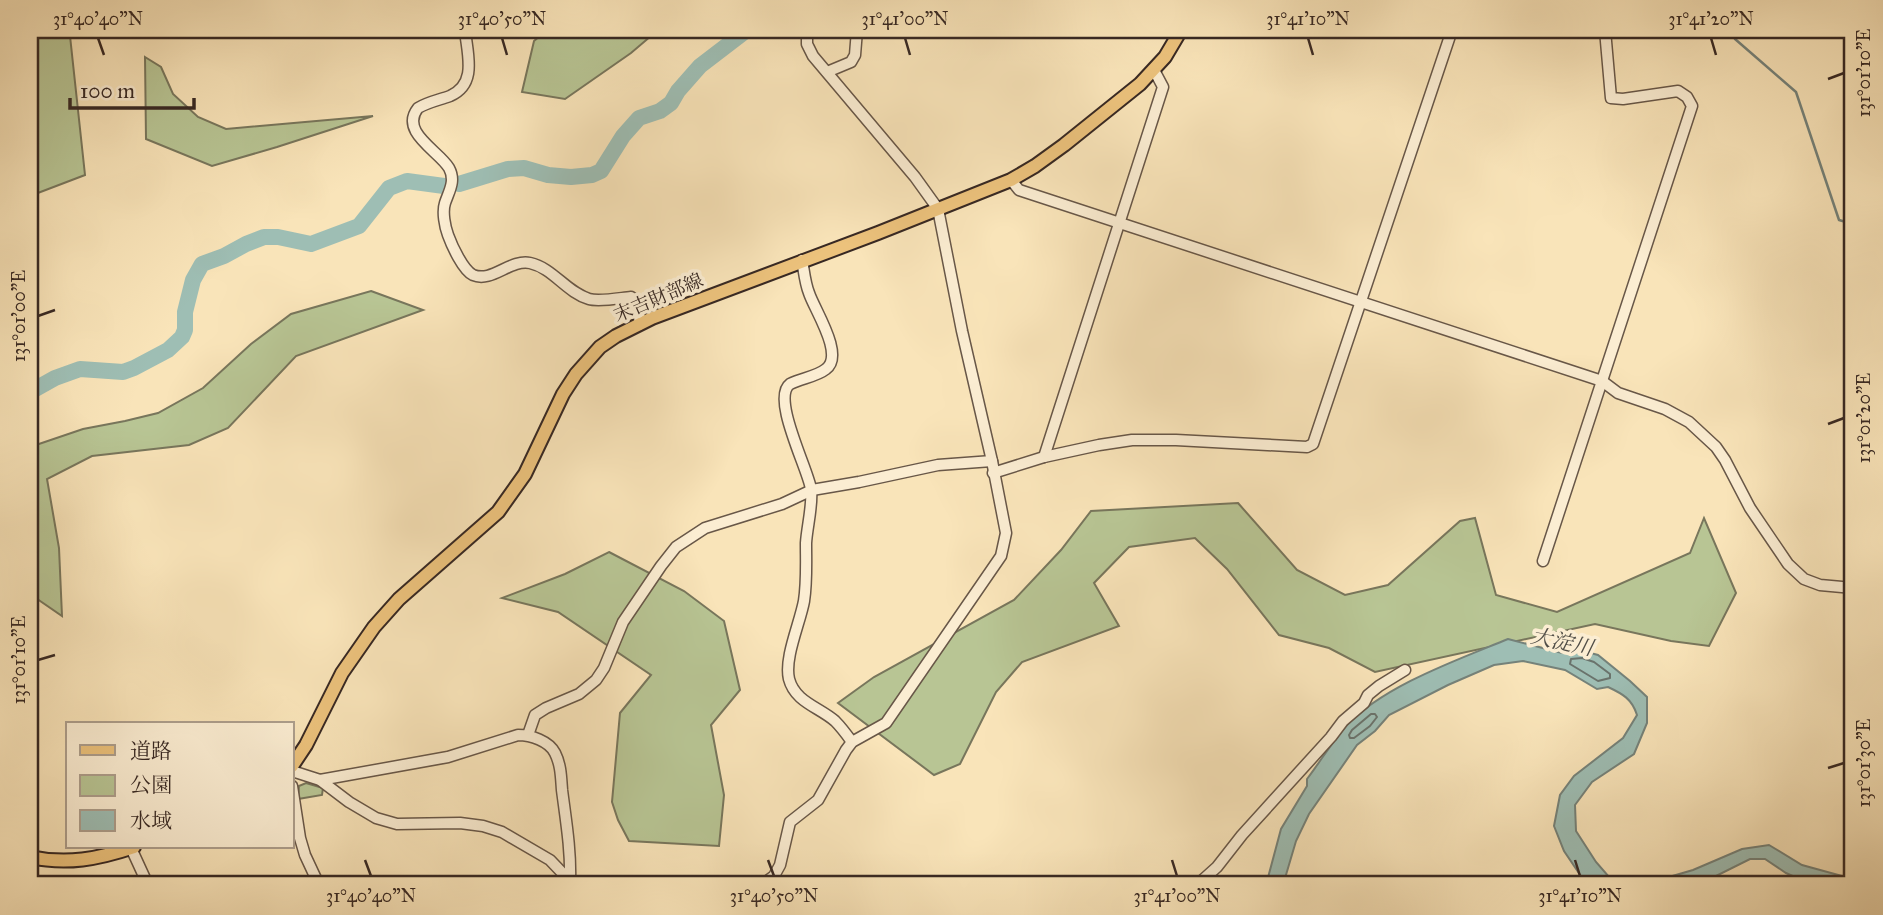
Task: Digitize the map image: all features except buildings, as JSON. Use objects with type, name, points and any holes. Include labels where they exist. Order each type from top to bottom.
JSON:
[{"type":"main road","name":"末吉財部線","points":[[294,766],[342,673],[374,626],[399,599],[498,512],[525,474],[563,394],[600,346],[652,318],[1010,180],[1073,139],[1140,84],[1165,57],[1181,30]]},
{"type":"main road","points":[[30,857],[60,862],[76,861],[129,848]]},
{"type":"street","points":[[465,30],[470,71],[466,84],[452,95],[415,110],[413,120],[417,135],[448,166],[451,174],[451,192],[444,210],[447,233],[467,271],[478,276],[488,275],[516,264],[530,263],[543,268],[590,299],[631,297],[640,304],[639,325]]},
{"type":"street","points":[[757,885],[774,876],[780,865],[790,822],[818,800],[852,741],[886,723],[1001,556],[1006,533],[938,209],[915,177],[813,56],[807,44],[807,30]]},
{"type":"street","points":[[827,72],[851,62],[855,55],[857,30]]},
{"type":"street","points":[[993,472],[1044,457],[1132,440],[1307,447],[1313,444],[1452,30]]},
{"type":"street","points":[[1543,561],[1692,106],[1688,97],[1678,91],[1623,99],[1611,98],[1605,30]]},
{"type":"street","points":[[1044,457],[1163,87],[1154,70]]},
{"type":"street","points":[[1010,180],[1019,190],[1602,382],[1618,393],[1665,409],[1689,422],[1716,447],[1750,508],[1788,564],[1804,579],[1820,585],[1853,588]]},
{"type":"street","points":[[802,260],[808,291],[826,328],[832,352],[825,370],[790,384],[783,395],[812,490],[806,541],[807,581],[789,661],[788,677],[794,692],[835,721],[852,741]]},
{"type":"street","points":[[528,735],[535,715],[579,694],[596,680],[604,668],[623,622],[661,566],[676,547],[705,528],[782,503],[812,490],[938,465],[992,461]]},
{"type":"street","points":[[1197,885],[1217,867],[1242,835],[1343,721],[1364,703],[1368,695],[1405,670]]},
{"type":"street","points":[[320,780],[448,757],[528,735],[554,751],[561,771],[572,883]]},
{"type":"street","points":[[294,770],[320,780],[376,818],[397,824],[483,825],[502,832],[550,860],[572,883]]},
{"type":"street","points":[[294,799],[300,838],[319,885]]},
{"type":"street","points":[[132,848],[148,885]]},
{"type":"green space","points":[[30,30],[68,30],[85,175],[30,196]]},
{"type":"green space","points":[[547,30],[658,30],[631,53],[565,99],[522,92],[534,41]]},
{"type":"green space","points":[[145,57],[161,67],[173,94],[198,117],[226,129],[373,116],[212,166],[146,139]]},
{"type":"green space","points":[[371,291],[423,310],[296,356],[228,428],[189,445],[92,456],[47,479],[59,548],[62,616],[30,594],[30,447],[83,429],[158,413],[203,388],[251,344],[291,314]]},
{"type":"green space","points":[[1238,503],[1297,570],[1345,595],[1388,585],[1460,521],[1475,518],[1496,595],[1557,612],[1690,553],[1704,518],[1736,593],[1709,646],[1671,641],[1595,624],[1375,672],[1329,648],[1279,635],[1227,569],[1195,538],[1129,547],[1094,583],[1119,626],[1022,662],[996,692],[960,764],[934,775],[838,703],[874,677],[1014,600],[1061,550],[1091,511]]},
{"type":"green space","points":[[609,552],[684,591],[724,621],[740,690],[711,725],[724,795],[719,846],[629,841],[612,802],[620,713],[651,675],[558,612],[502,598],[565,574]]},
{"type":"green space","points":[[306,783],[323,788],[322,795],[298,799],[299,786]]},
{"type":"water","points":[[1508,639],[1562,653],[1583,651],[1598,655],[1647,697],[1647,723],[1634,754],[1592,782],[1575,805],[1576,831],[1596,862],[1616,885],[1587,885],[1564,851],[1554,826],[1560,795],[1574,776],[1623,738],[1637,715],[1635,709],[1626,698],[1608,687],[1597,689],[1565,670],[1523,661],[1494,665],[1389,715],[1357,745],[1309,814],[1296,841],[1283,885],[1266,885],[1281,829],[1307,786],[1307,779],[1346,726],[1361,712],[1400,686]]},
{"type":"water","points":[[1769,845],[1802,865],[1853,879],[1853,885],[1813,885],[1786,873],[1765,859],[1750,859],[1712,878],[1688,885],[1656,885],[1669,877],[1742,849]]},
{"type":"waterway","points":[[459,184],[508,169],[524,168],[548,175],[571,177],[592,175],[601,171],[623,136],[639,118],[660,111],[671,103],[700,66],[747,30]]},
{"type":"waterway","points":[[1735,39],[1796,92],[1839,220],[1853,224]]},
{"type":"waterway","points":[[30,392],[55,378],[80,369],[123,372],[168,350],[182,337],[185,330],[185,312],[193,280],[202,264],[264,237],[311,244],[359,226],[389,188],[407,181],[444,186]]},
{"type":"water label","name":"大淀川","points":[[1562,642]]}]
